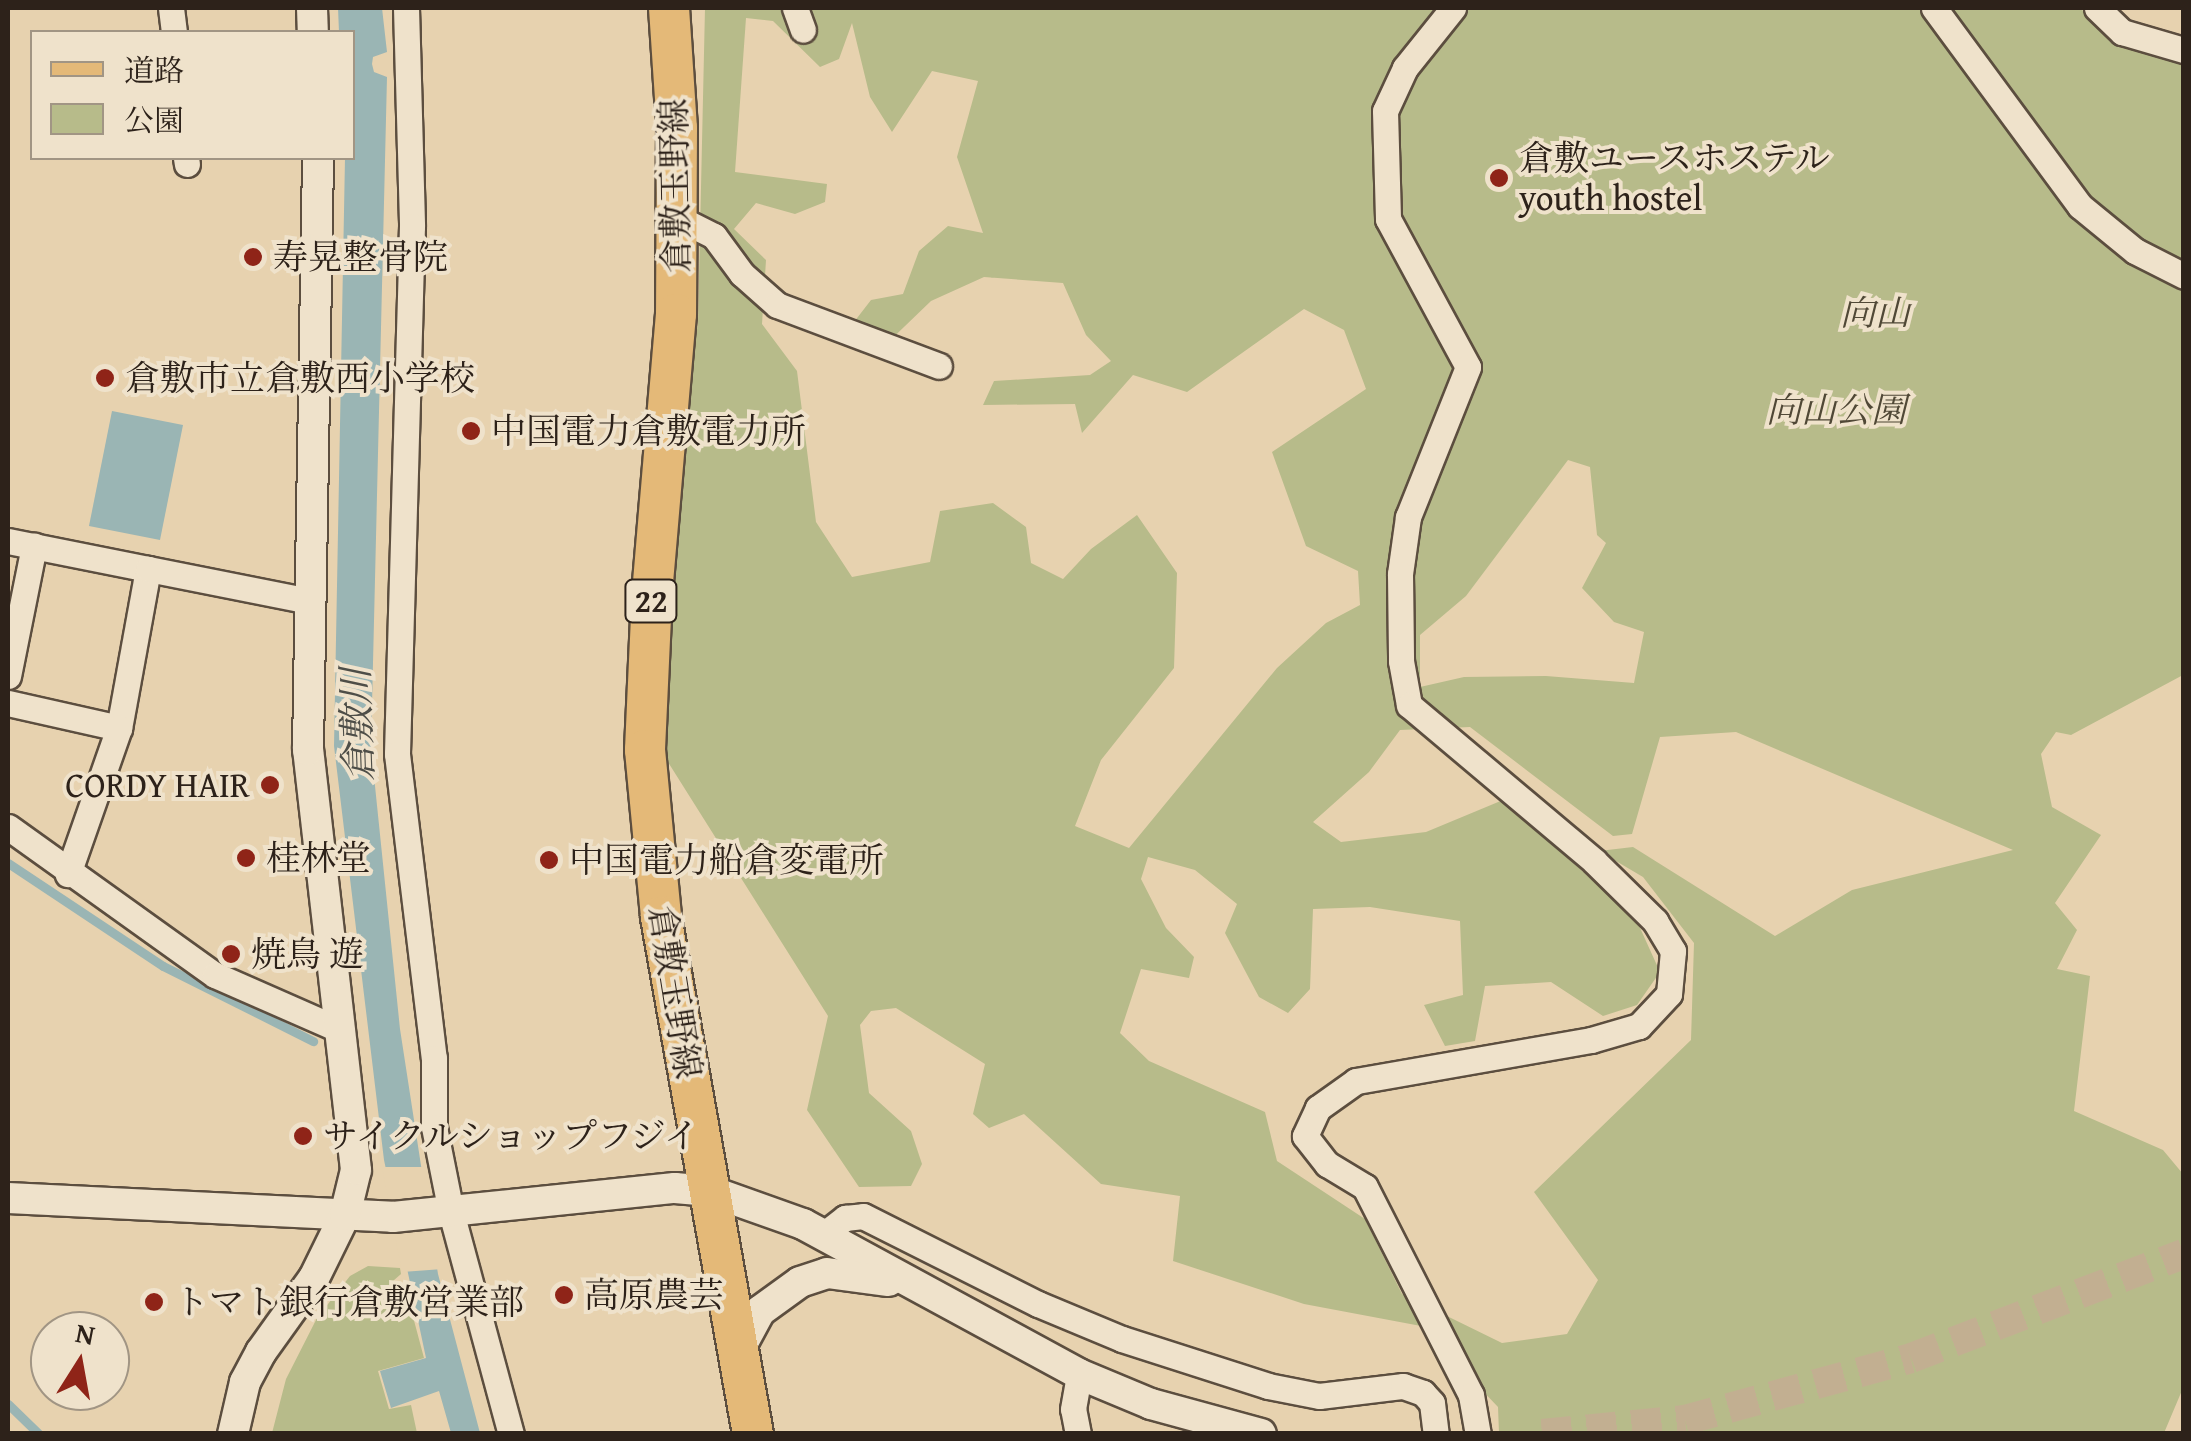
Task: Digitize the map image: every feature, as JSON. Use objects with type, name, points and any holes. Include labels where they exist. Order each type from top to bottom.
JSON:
[{"type":"main road","name":"倉敷玉野線","points":[[669,8],[678,218],[670,424],[652,595],[644,750],[661,916],[753,1434]]},
{"type":"street","points":[[406,8],[412,226],[397,754],[434,1058],[434,1127],[443,1213],[512,1434]]},
{"type":"street","points":[[1453,8],[1405,68],[1385,110],[1388,219],[1468,366],[1408,517],[1400,574],[1402,662],[1409,705],[1594,861],[1655,920],[1673,951],[1669,994],[1639,1026],[1591,1040],[1356,1081],[1318,1108],[1305,1136],[1327,1164],[1366,1188],[1471,1395],[1478,1434]]},
{"type":"street","points":[[1934,8],[2080,206],[2135,251],[2184,276]]},
{"type":"street","points":[[2097,8],[2122,32],[2184,50]]},
{"type":"street","points":[[233,1434],[245,1382],[261,1352],[314,1278],[345,1215],[352,1195],[355,1151],[336,1028],[308,750],[318,160]]},
{"type":"street","points":[[678,218],[714,236],[742,274],[777,305],[939,366]]},
{"type":"street","points":[[8,541],[310,601]]},
{"type":"street","points":[[8,668],[34,546]]},
{"type":"street","points":[[68,874],[119,728],[148,569]]},
{"type":"street","points":[[8,703],[119,728]]},
{"type":"street","points":[[8,826],[68,874],[216,975],[336,1028]]},
{"type":"street","points":[[8,1198],[392,1216],[675,1188],[710,1191],[748,1201],[823,1235],[1078,1374],[1152,1404],[1261,1434]]},
{"type":"street","points":[[823,1235],[845,1218],[863,1216],[1038,1304],[1122,1339],[1268,1386],[1319,1396],[1403,1386],[1432,1403],[1436,1434]]},
{"type":"street","points":[[740,1348],[760,1311],[778,1294],[827,1273],[863,1275],[915,1288]]},
{"type":"street","points":[[1078,1374],[1073,1409],[1078,1434]]},
{"type":"green space","name":"向山","points":[[705,8],[2080,8],[2120,46],[2183,64],[2183,675],[2071,735],[2056,732],[2041,754],[2052,807],[2101,835],[2055,903],[2077,930],[2057,969],[2090,976],[2074,1111],[2163,1150],[2183,1174],[2183,1388],[2164,1433],[1499,1433],[1498,1407],[1421,1326],[1304,1304],[1173,1261],[1180,1196],[1101,1184],[1024,1114],[989,1128],[973,1114],[985,1064],[896,1008],[871,1011],[860,1025],[869,1093],[911,1131],[922,1164],[911,1186],[859,1187],[807,1110],[828,1016],[644,724],[698,322]],"holes":[[[746,18],[773,21],[820,67],[839,59],[852,23],[870,97],[892,132],[932,71],[978,81],[957,157],[983,233],[948,226],[919,251],[903,294],[871,300],[854,322],[878,352],[931,301],[984,277],[1063,283],[1086,335],[1111,361],[1090,375],[994,381],[983,405],[1075,404],[1082,433],[1133,375],[1187,392],[1304,309],[1344,330],[1366,389],[1272,452],[1306,546],[1358,571],[1360,605],[1326,623],[1277,668],[1129,848],[1075,826],[1101,760],[1174,668],[1177,573],[1137,515],[1091,549],[1063,579],[1031,563],[1026,527],[993,503],[940,511],[930,562],[852,577],[816,522],[797,371],[762,324],[766,260],[734,229],[756,203],[795,214],[825,202],[827,184],[735,172]],[[1568,460],[1590,467],[1597,535],[1606,543],[1582,588],[1614,622],[1644,632],[1634,683],[1546,676],[1464,677],[1420,687],[1420,635],[1466,596]],[[1470,727],[1613,836],[1632,834],[1660,737],[1736,732],[2013,850],[1852,890],[1775,936],[1633,847],[1599,851],[1643,877],[1694,943],[1691,1040],[1534,1192],[1598,1280],[1567,1334],[1502,1343],[1402,1294],[1365,1219],[1277,1161],[1265,1112],[1149,1061],[1120,1033],[1141,969],[1189,978],[1194,957],[1166,928],[1141,879],[1148,857],[1195,870],[1237,904],[1225,933],[1259,997],[1288,1013],[1310,989],[1313,909],[1370,907],[1460,921],[1463,995],[1424,1005],[1445,1046],[1475,1041],[1485,986],[1551,982],[1603,1016],[1637,1005],[1660,972],[1636,919],[1503,800],[1426,832],[1341,842],[1313,822],[1369,772],[1400,730]]]},
{"type":"green space","points":[[368,1266],[400,1268],[401,1274],[393,1281],[399,1310],[412,1313],[424,1358],[378,1371],[389,1409],[411,1405],[417,1433],[272,1433],[286,1379],[317,1318],[350,1276]]},
{"type":"water","name":"倉敷川","points":[[338,8],[382,8],[387,52],[373,57],[372,64],[374,72],[387,77],[371,747],[400,1029],[438,1274],[480,1433],[451,1433],[439,1391],[391,1408],[380,1371],[426,1358],[384,1160],[334,746],[345,160],[355,160],[355,30],[339,30]]},
{"type":"water","points":[[112,411],[183,425],[160,540],[89,526]]},
{"type":"pier","points":[[382,1167],[426,1167],[443,1269],[402,1272]]},
{"type":"waterway","points":[[8,863],[163,966],[313,1041]]},
{"type":"waterway","points":[[8,1404],[39,1434]]},
{"type":"tunnel","points":[[1542,1434],[1685,1420],[1911,1358],[2184,1254]]},
{"type":"place","name":"倉敷ユースホステル youth hostel","points":[[1499,178]]},
{"type":"place","name":"寿晃整骨院","points":[[253,257]]},
{"type":"place","name":"倉敷市立倉敷西小学校","points":[[105,378]]},
{"type":"place","name":"中国電力倉敷電力所","points":[[471,431]]},
{"type":"place","name":"CORDY HAIR","points":[[270,785]]},
{"type":"place","name":"桂林堂","points":[[246,858]]},
{"type":"place","name":"中国電力船倉変電所","points":[[549,860]]},
{"type":"place","name":"焼鳥 遊","points":[[231,954]]},
{"type":"place","name":"サイクルショップフジイ","points":[[303,1136]]},
{"type":"place","name":"高原農芸","points":[[564,1295]]},
{"type":"place","name":"トマト銀行倉敷営業部","points":[[154,1302]]},
{"type":"park label","name":"向山公園","points":[[1836,410]]}]
